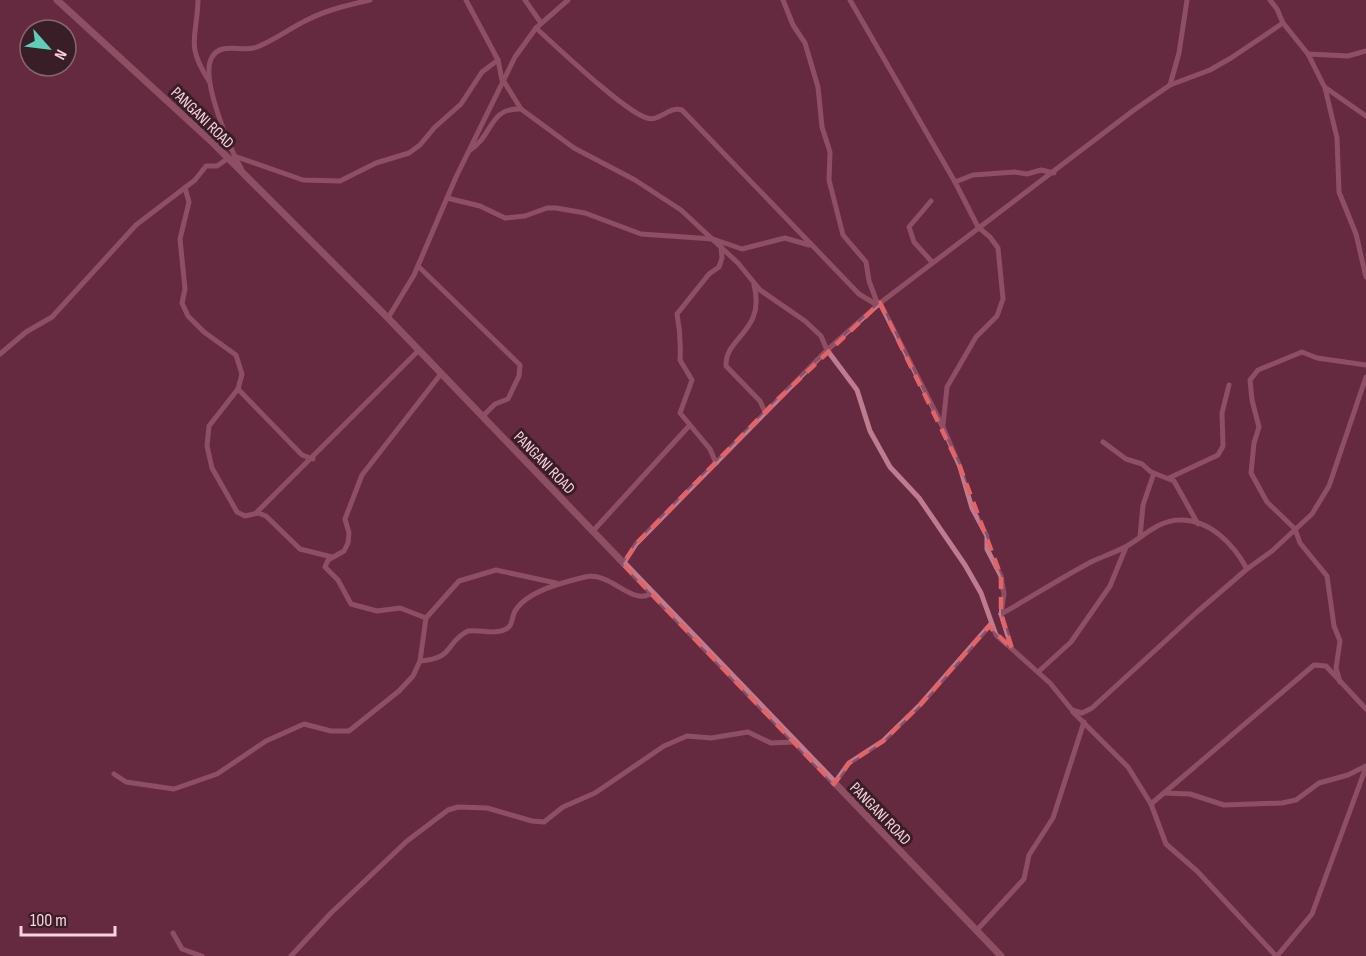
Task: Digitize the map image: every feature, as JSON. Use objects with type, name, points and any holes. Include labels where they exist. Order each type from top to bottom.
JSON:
[{"type":"main road","name":"PANGANI ROAD","points":[[57,0],[231,158],[245,175],[388,318],[440,375],[483,416],[1001,956]]},
{"type":"street","points":[[198,0],[193,46],[198,64],[211,84]]},
{"type":"street","points":[[231,158],[211,84],[209,65],[219,51],[230,47],[254,48],[336,8],[370,0]]},
{"type":"street","points":[[466,0],[498,60],[503,81],[521,110],[574,148],[627,175],[681,210],[713,238],[754,284],[814,328],[827,350],[857,390],[870,431],[890,467],[919,498],[965,565],[981,593],[991,624],[1002,643],[1038,672],[1128,767],[1151,804],[1166,844],[1197,871],[1276,956],[1312,914],[1366,766]]},
{"type":"street","points":[[525,0],[541,23]]},
{"type":"street","points":[[388,318],[418,266],[469,151],[524,43],[541,23],[568,0]]},
{"type":"street","points":[[783,0],[793,25],[805,43],[817,82],[822,127],[830,152],[831,187],[843,235],[866,262],[869,281],[879,304],[943,427],[960,467],[972,508],[987,536],[987,549],[1001,576],[1004,594],[1001,614],[1012,649]]},
{"type":"street","points":[[850,0],[955,182],[978,227],[998,248],[1003,299],[997,316],[976,337],[947,387],[943,427]]},
{"type":"street","points":[[1170,85],[1179,53],[1187,0]]},
{"type":"street","points":[[1270,0],[1278,9],[1282,23],[1308,54],[1325,88],[1337,138],[1339,192],[1356,234],[1366,277]]},
{"type":"street","points":[[623,564],[636,544],[827,350],[879,304],[1134,110],[1170,85],[1210,70],[1282,23]]},
{"type":"street","points":[[536,28],[610,92],[644,117],[654,118],[671,110],[682,110],[859,294],[879,304]]},
{"type":"street","points":[[1308,54],[1348,56],[1366,51]]},
{"type":"street","points":[[0,354],[26,332],[52,317],[136,225],[185,188],[206,166],[217,166],[231,158],[303,180],[340,181],[376,163],[409,153],[420,145],[434,128],[461,104],[482,72],[498,60]]},
{"type":"street","points":[[1325,88],[1366,116]]},
{"type":"street","points":[[469,151],[480,144],[498,114],[505,110],[521,110]]},
{"type":"street","points":[[955,182],[973,174],[1016,172],[1027,174],[1041,170],[1054,173]]},
{"type":"street","points":[[185,188],[189,202],[180,239],[184,289],[182,303],[188,316],[204,332],[226,346],[236,356],[242,375],[238,389],[217,412],[209,426],[208,456],[237,512],[245,516],[261,513],[276,522],[303,551],[332,557]]},
{"type":"street","points":[[447,198],[480,206],[505,218],[525,216],[547,208],[556,208],[585,213],[641,234],[713,238],[747,250],[772,240],[785,238],[811,245]]},
{"type":"street","points":[[931,201],[909,227],[914,242],[932,262]]},
{"type":"street","points":[[715,465],[717,461],[715,456],[682,419],[680,410],[693,380],[680,360],[683,346],[677,331],[677,314],[680,307],[720,265],[720,246]]},
{"type":"street","points":[[418,266],[520,365],[519,376],[508,399],[495,404],[483,416]]},
{"type":"street","points":[[754,284],[758,298],[754,318],[728,352],[726,366],[728,371],[760,401],[765,413]]},
{"type":"street","points":[[255,514],[418,351]]},
{"type":"street","points":[[1340,682],[1336,668],[1340,641],[1334,626],[1327,576],[1300,543],[1295,529],[1267,502],[1251,473],[1254,443],[1259,427],[1252,400],[1252,375],[1302,352],[1317,358],[1366,365]]},
{"type":"street","points":[[426,618],[400,608],[377,611],[351,604],[338,580],[325,567],[332,557],[342,553],[348,543],[350,533],[345,519],[362,475],[440,375]]},
{"type":"street","points":[[1072,710],[1082,713],[1092,708],[1247,569],[1272,551],[1319,505],[1329,486],[1366,377]]},
{"type":"street","points":[[1169,478],[1218,455],[1223,446],[1221,413],[1228,385]]},
{"type":"street","points":[[238,389],[302,455],[312,459]]},
{"type":"street","points":[[593,531],[690,426]]},
{"type":"street","points":[[1103,442],[1126,459],[1142,464],[1154,473],[1169,478],[1177,485],[1198,524]]},
{"type":"street","points":[[1140,537],[1143,505],[1154,473]]},
{"type":"street","points":[[1001,614],[1092,562],[1126,547],[1171,521],[1182,520],[1198,524],[1221,535],[1236,549],[1247,569]]},
{"type":"street","points":[[1038,672],[1071,642],[1110,586],[1126,547]]},
{"type":"street","points":[[114,774],[126,782],[174,789],[217,774],[266,741],[304,724],[331,731],[348,731],[406,684],[420,661],[426,618],[459,581],[488,571],[506,572],[525,579],[556,583],[596,576],[618,584],[637,597],[645,598],[652,593]]},
{"type":"street","points":[[420,661],[436,660],[443,656],[468,631],[503,631],[512,623],[517,608],[556,583]]},
{"type":"street","points":[[834,784],[849,763],[883,741],[920,705],[991,624]]},
{"type":"street","points":[[1151,804],[1314,665],[1326,666],[1366,709]]},
{"type":"street","points":[[976,931],[1024,879],[1029,855],[1053,818],[1084,722]]},
{"type":"street","points":[[291,956],[331,913],[407,841],[448,810],[458,807],[487,808],[531,821],[544,822],[563,807],[596,793],[664,746],[687,736],[711,738],[748,732],[771,743],[794,742]]},
{"type":"street","points":[[1164,793],[1190,794],[1224,805],[1282,802],[1296,800],[1319,783],[1348,775],[1366,766]]},
{"type":"street","points":[[172,933],[182,949],[202,956]]},
{"type":"highlighted area","points":[[880,303],[890,317],[960,467],[1001,576],[1001,614],[1012,649],[989,626],[920,705],[883,741],[849,763],[834,784],[623,564],[636,544],[775,402]]}]
